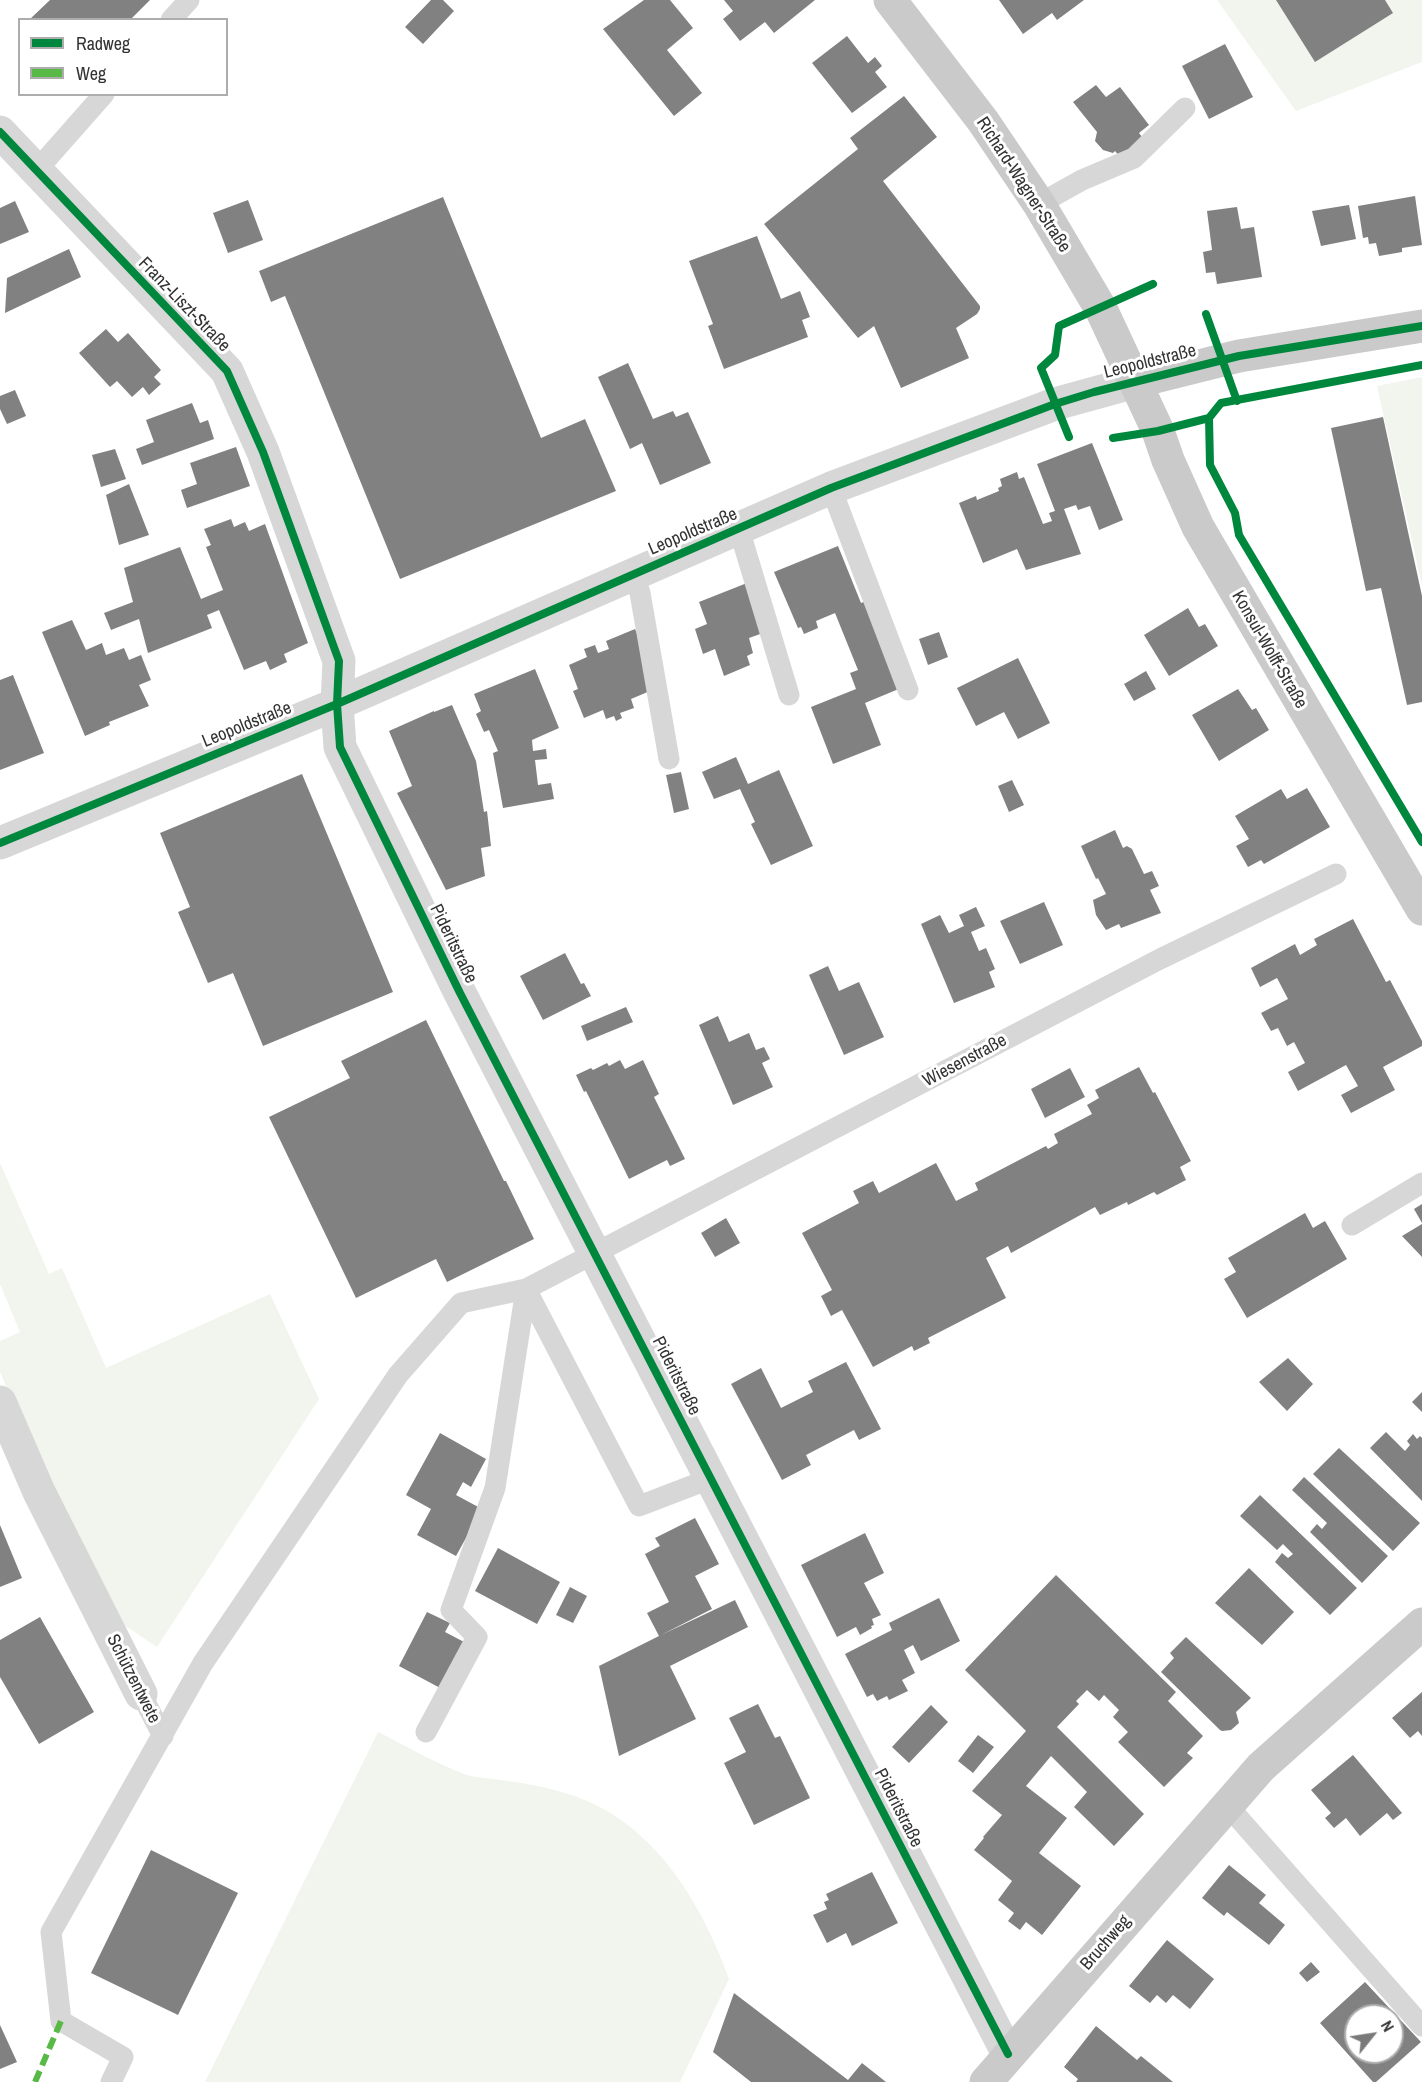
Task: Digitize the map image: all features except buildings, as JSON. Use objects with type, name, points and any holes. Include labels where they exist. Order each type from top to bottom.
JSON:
[{"type":"main road","name":"Richard-Wagner-Straße","points":[[890,0],[983,121],[1039,204],[1101,309],[1135,382]]},
{"type":"main road","name":"Leopoldstraße","points":[[1135,382],[1239,356],[1422,326]]},
{"type":"main road","name":"Konsul-Wolff-Straße","points":[[1135,382],[1198,527],[1422,909]]},
{"type":"main road","name":"Bruchweg","points":[[986,2082],[1008,2054],[1261,1767],[1422,1624]]},
{"type":"street","name":"Franz-Liszt-Straße","points":[[0,132],[227,371],[263,452],[339,661],[337,704]]},
{"type":"street","name":"Leopoldstraße","points":[[0,843],[337,704],[831,488],[1055,404],[1135,382]]},
{"type":"street","name":"Pideritstraße","points":[[337,704],[340,747],[460,993],[1008,2054]]},
{"type":"street","name":"Schützentwete","points":[[0,1402],[39,1492],[141,1694]]},
{"type":"lane","points":[[173,18],[189,0]]},
{"type":"lane","points":[[36,171],[102,96]]},
{"type":"lane","points":[[1039,204],[1082,180],[1134,158],[1185,108]]},
{"type":"lane","points":[[831,488],[908,690]]},
{"type":"lane","points":[[739,528],[789,695]]},
{"type":"lane","points":[[633,573],[640,593],[669,759]]},
{"type":"lane","name":"Wiesenstraße","points":[[163,1736],[203,1663],[399,1375],[461,1303],[526,1289],[1160,959],[1336,874]]},
{"type":"lane","points":[[1352,1225],[1422,1184]]},
{"type":"lane","points":[[526,1289],[639,1506],[712,1478]]},
{"type":"lane","points":[[426,1732],[477,1637],[451,1610],[495,1488],[526,1289]]},
{"type":"lane","name":"Schützentwete","points":[[111,2082],[123,2057],[61,2021],[51,1932],[163,1736],[141,1694]]},
{"type":"lane","points":[[1227,1805],[1422,2026]]},
{"type":"shaded area","points":[[1217,0],[1422,0],[1422,62],[1296,111]]},
{"type":"shaded area","points":[[1422,377],[1422,585],[1377,386]]},
{"type":"shaded area","points":[[0,1163],[49,1274],[62,1268],[106,1368],[270,1294],[319,1399],[157,1647],[124,1625],[49,1485],[0,1372],[0,1341],[20,1332],[0,1284]]},
{"type":"shaded area","points":[[378,1732],[431,1760],[464,1774],[545,1788],[571,1795],[600,1807],[626,1824],[671,1868],[689,1894],[704,1922],[729,1979],[680,2082],[205,2082]]},
{"type":"marked path","points":[[35,2082],[61,2021]]},
{"type":"cycle path","points":[[0,132],[227,371],[263,452],[339,661],[337,704],[340,747],[460,993],[1008,2054]]},
{"type":"cycle path","points":[[1069,437],[1041,368],[1055,355],[1059,326],[1153,284]]},
{"type":"cycle path","points":[[1206,314],[1237,401]]},
{"type":"cycle path","points":[[0,843],[337,704],[831,488],[1055,404],[1239,356],[1422,326]]},
{"type":"cycle path","points":[[1422,365],[1221,403],[1209,418],[1210,465],[1235,513],[1239,535],[1422,842]]},
{"type":"cycle path","points":[[1113,438],[1158,431],[1209,418]]}]
